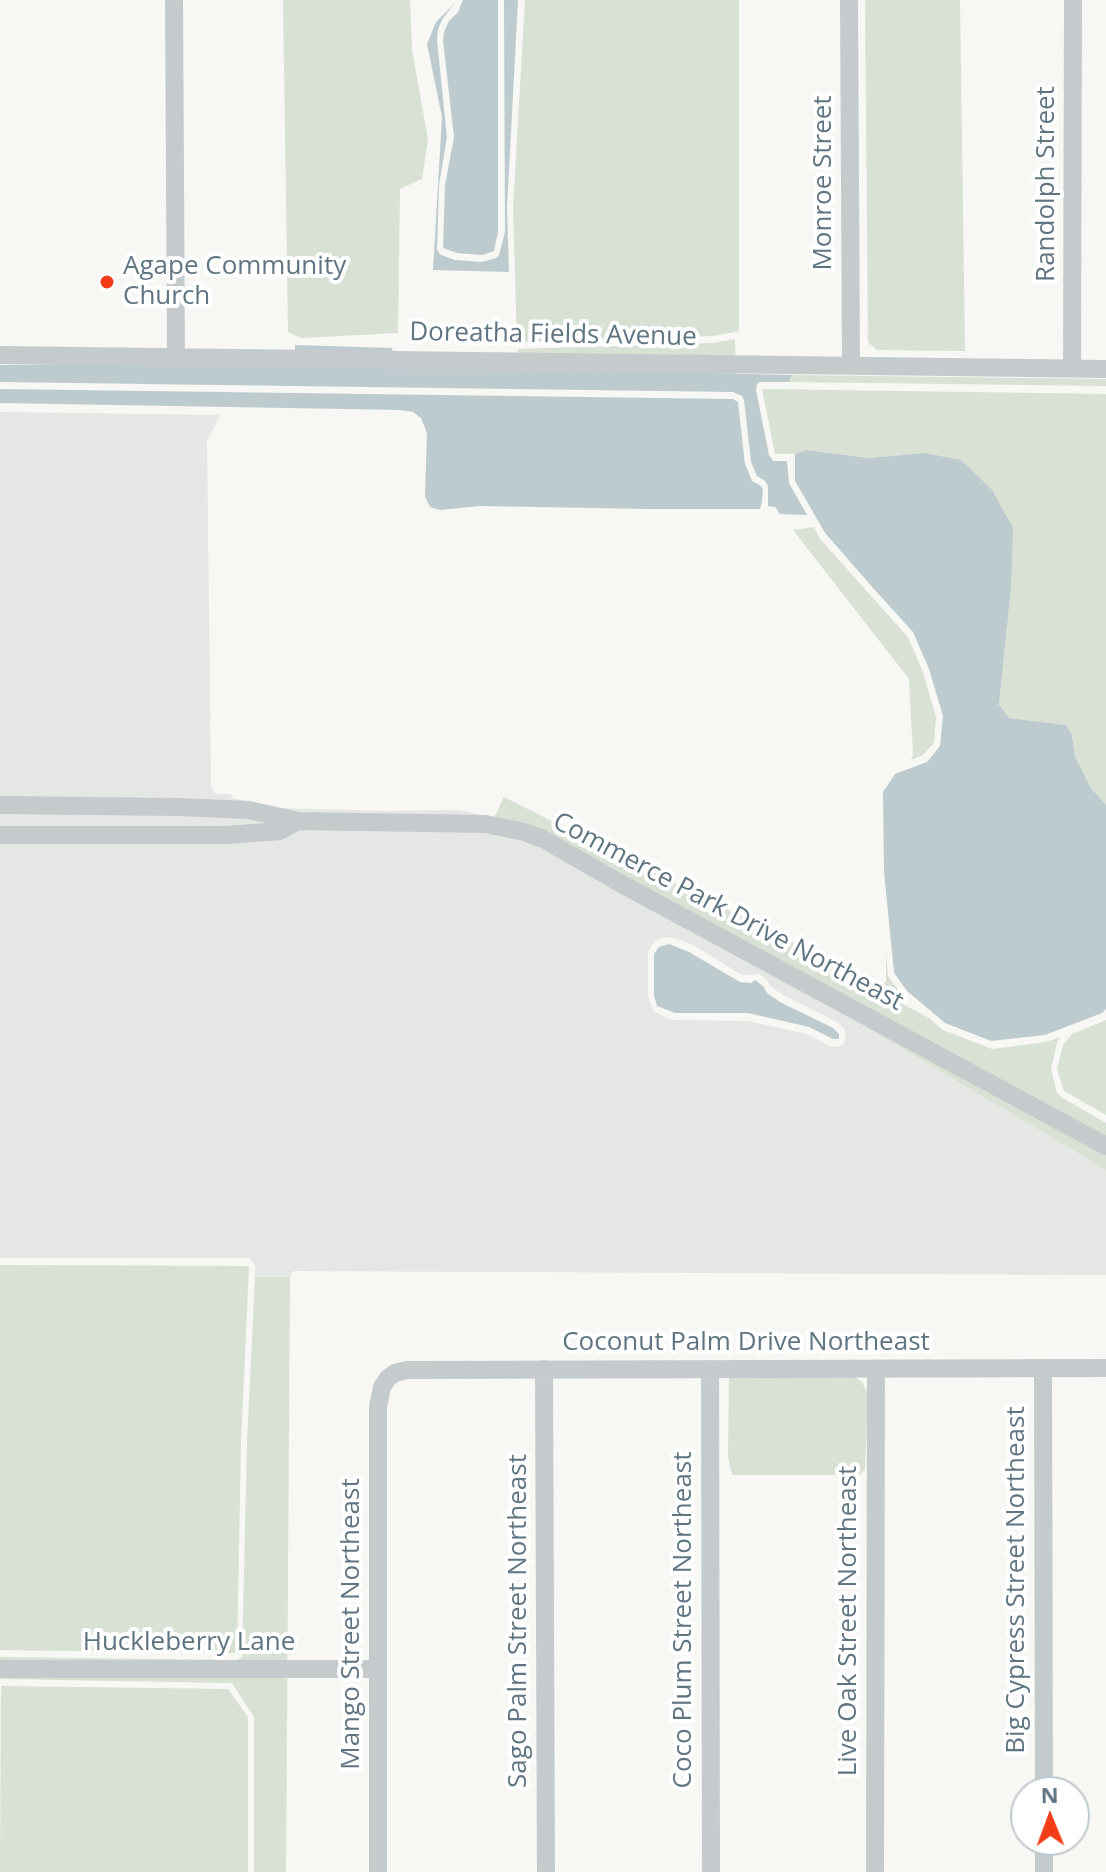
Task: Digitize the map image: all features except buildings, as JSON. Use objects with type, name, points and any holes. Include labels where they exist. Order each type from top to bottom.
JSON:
[{"type":"street","points":[[174,0],[176,357]]},
{"type":"street","name":"Monroe Street","points":[[849,0],[851,365]]},
{"type":"street","name":"Randolph Street","points":[[1072,369],[1073,0]]},
{"type":"street","name":"Doreatha Fields Avenue","points":[[0,355],[1106,369]]},
{"type":"street","name":"Commerce Park Drive Northeast","points":[[0,805],[197,821],[239,834],[280,831],[298,821]]},
{"type":"street","name":"Commerce Park Drive Northeast","points":[[0,835],[92,835],[197,821],[249,810],[298,821],[486,824],[524,832],[543,839],[1106,1146]]},
{"type":"street","name":"Coconut Palm Drive Northeast","points":[[388,1378],[407,1370],[1106,1368]]},
{"type":"street","name":"Sago Palm Street Northeast","points":[[544,1369],[546,1872]]},
{"type":"street","name":"Coco Plum Street Northeast","points":[[710,1369],[711,1872]]},
{"type":"street","name":"Live Oak Street Northeast","points":[[875,1872],[876,1369]]},
{"type":"street","name":"Big Cypress Street Northeast","points":[[1043,1369],[1044,1776]]},
{"type":"street","name":"Mango Street Northeast","points":[[378,1872],[378,1407],[382,1387],[388,1378]]},
{"type":"street","name":"Huckleberry Lane","points":[[0,1669],[378,1669]]},
{"type":"shaded area","points":[[283,0],[410,0],[412,50],[428,139],[422,179],[400,189],[398,333],[301,338],[288,332]]},
{"type":"shaded area","points":[[463,0],[498,0],[498,232],[494,251],[483,255],[457,253],[443,248],[445,185],[454,137],[443,41],[449,21],[458,12]]},
{"type":"shaded area","points":[[504,0],[518,0],[507,208],[509,272],[433,270],[442,117],[427,44],[436,22],[455,3],[443,18],[437,40],[447,137],[439,185],[437,250],[441,255],[455,260],[482,262],[496,258],[505,232]]},
{"type":"shaded area","points":[[525,0],[739,0],[739,331],[713,336],[517,342],[513,208]]},
{"type":"shaded area","points":[[865,0],[960,0],[965,351],[877,350],[868,342]]},
{"type":"shaded area","points":[[735,339],[736,374],[518,368],[518,349],[713,343]]},
{"type":"shaded area","points":[[295,345],[392,348],[395,365],[792,375],[789,382],[760,382],[756,390],[769,455],[773,461],[787,461],[789,483],[807,515],[780,514],[775,507],[768,506],[768,486],[757,476],[751,462],[744,400],[733,392],[0,382],[0,365],[295,361]]},
{"type":"shaded area","points":[[792,375],[1106,379],[1106,386],[789,382]]},
{"type":"shaded area","points":[[0,389],[733,399],[738,402],[745,464],[752,481],[763,490],[762,502],[760,509],[480,506],[440,510],[430,507],[425,497],[427,433],[421,418],[413,412],[0,403]]},
{"type":"shaded area","points":[[762,389],[1106,394],[1106,808],[1091,788],[1075,756],[1072,735],[1066,725],[1009,718],[999,705],[1011,588],[924,453],[869,458],[806,450],[795,454],[775,454]]},
{"type":"shaded area","points":[[0,412],[220,415],[207,441],[211,787],[216,794],[231,794],[232,798],[281,808],[459,810],[494,818],[586,860],[1106,1170],[1106,1275],[296,1271],[290,1277],[255,1277],[255,1264],[249,1258],[0,1258]],"holes":[[[658,939],[678,939],[742,975],[759,974],[783,995],[837,1022],[846,1034],[844,1043],[838,1047],[830,1046],[807,1034],[747,1021],[673,1020],[654,1012],[648,996],[648,952]]]},
{"type":"shaded area","points":[[806,450],[869,458],[924,453],[961,460],[992,490],[1013,528],[1011,588],[999,705],[1009,718],[1066,725],[1072,735],[1075,756],[1091,788],[1106,805],[1106,1009],[1102,1013],[1045,1035],[991,1041],[945,1023],[907,991],[894,973],[884,872],[883,792],[895,774],[927,762],[940,746],[943,716],[929,669],[913,632],[825,533],[795,481],[795,454]]},
{"type":"shaded area","points":[[814,527],[820,539],[908,637],[923,672],[936,717],[934,743],[923,755],[911,760],[909,679],[793,530]]},
{"type":"shaded area","points":[[504,797],[879,986],[886,981],[886,951],[888,976],[902,995],[903,1004],[929,1018],[943,1030],[992,1049],[1046,1042],[1060,1037],[1051,1069],[1057,1093],[1106,1123],[1106,1170],[586,860],[494,818]]},
{"type":"shaded area","points":[[669,944],[740,982],[751,983],[755,980],[780,1002],[833,1028],[839,1039],[809,1027],[748,1013],[675,1013],[657,1006],[654,996],[654,954],[659,947]]},
{"type":"shaded area","points":[[1106,1020],[1106,1115],[1064,1091],[1057,1069],[1063,1045],[1072,1034]]},
{"type":"shaded area","points":[[0,1265],[249,1266],[241,1443],[237,1653],[0,1650]]},
{"type":"shaded area","points":[[255,1277],[290,1277],[286,1872],[254,1872],[254,1717],[232,1683],[0,1679],[0,1657],[237,1660],[242,1657]]},
{"type":"shaded area","points":[[852,1375],[862,1382],[868,1394],[865,1470],[859,1475],[732,1475],[728,1457],[729,1377]]},
{"type":"shaded area","points":[[1,1686],[228,1689],[248,1717],[248,1872],[0,1872]]},
{"type":"place","name":"Agape Community Church","points":[[107,282]]}]
